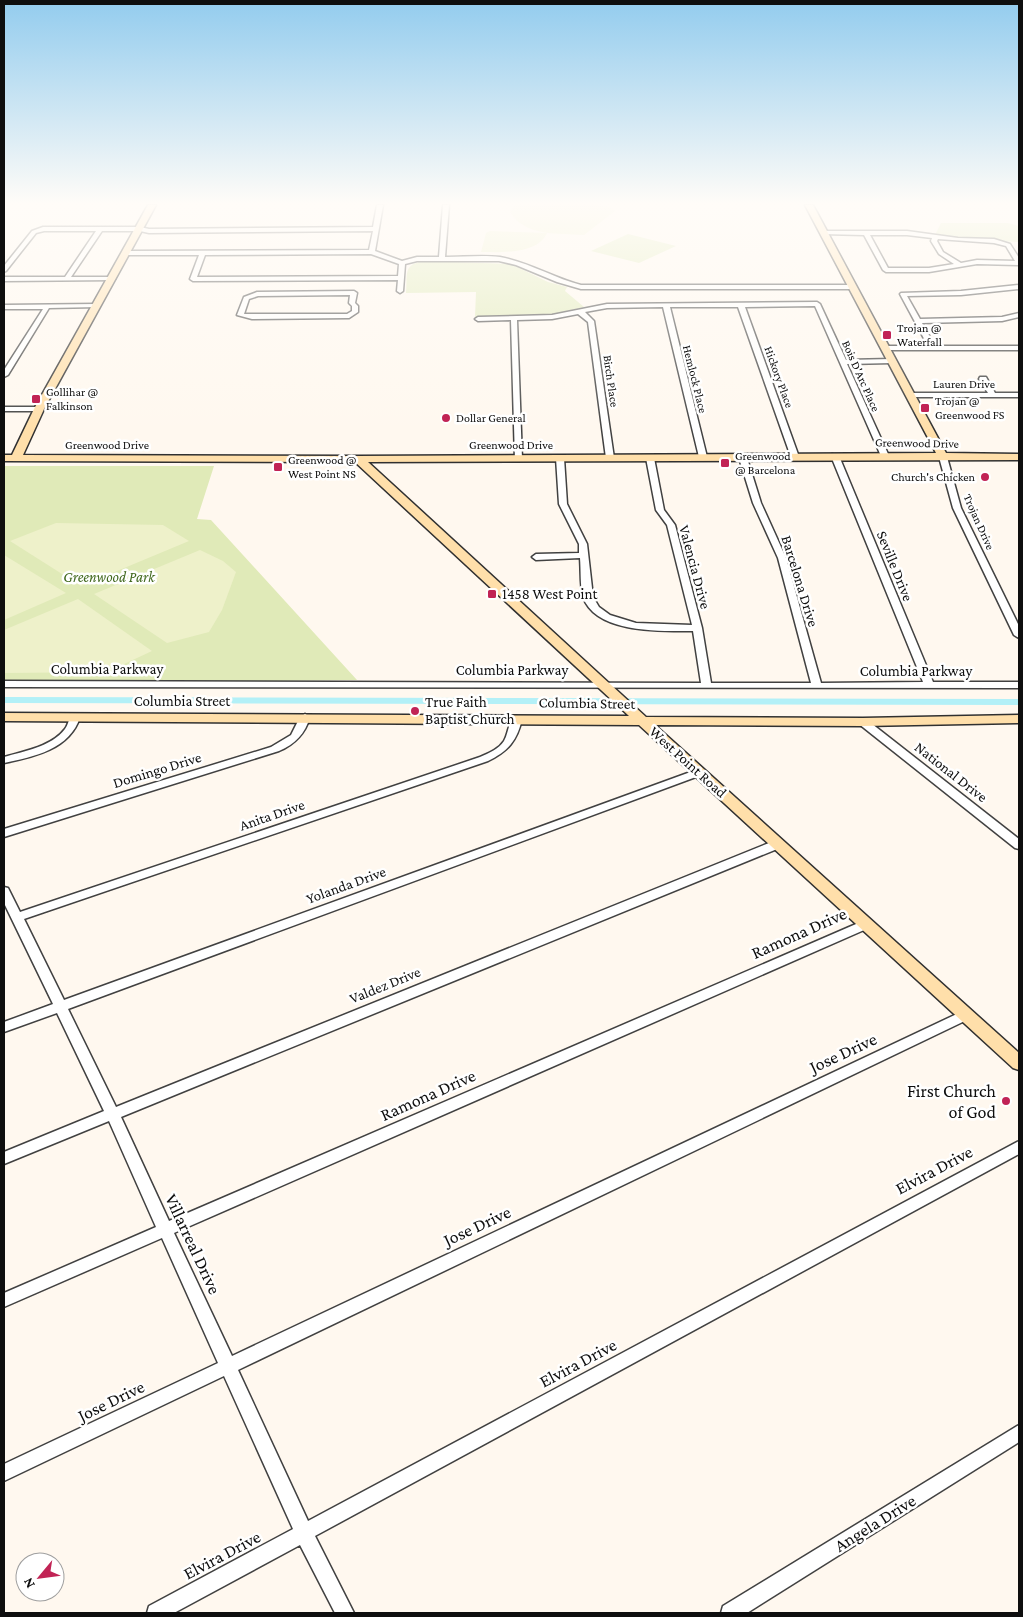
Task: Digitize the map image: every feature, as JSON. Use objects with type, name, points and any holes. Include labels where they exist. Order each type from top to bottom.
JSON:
[{"type":"street","points":[[16,458],[39,409],[111,280]]},
{"type":"street","points":[[400,291],[402,280]]},
{"type":"street","points":[[558,280],[581,287],[852,287]]},
{"type":"street","name":"Trojan Drive","points":[[849,280],[943,457],[957,508],[1019,635]]},
{"type":"street","points":[[932,347],[903,294],[961,293],[1019,287]]},
{"type":"street","points":[[354,293],[352,303],[355,306],[354,312],[349,316],[252,318],[240,315],[246,298],[257,294],[354,293]]},
{"type":"street","name":"Bois D'Arc Place","points":[[741,306],[817,304],[885,456]]},
{"type":"street","points":[[4,307],[96,306]]},
{"type":"street","points":[[478,319],[552,317],[606,306],[741,306]]},
{"type":"street","name":"Hemlock Place","points":[[666,306],[703,457]]},
{"type":"street","name":"Hickory Place","points":[[741,306],[795,457]]},
{"type":"street","points":[[4,375],[46,307]]},
{"type":"street","name":"Birch Place","points":[[580,312],[591,321],[610,458]]},
{"type":"street","points":[[917,321],[1017,318]]},
{"type":"street","points":[[514,319],[518,458]]},
{"type":"street","points":[[885,348],[1019,348]]},
{"type":"street","points":[[842,362],[892,361]]},
{"type":"street","points":[[983,379],[993,395]]},
{"type":"street","name":"Lauren Drive","points":[[910,395],[1019,395]]},
{"type":"street","points":[[4,409],[39,409]]},
{"type":"street","name":"Seville Drive","points":[[835,456],[930,686]]},
{"type":"street","name":"Greenwood Drive","points":[[4,458],[1019,457]]},
{"type":"street","points":[[560,458],[564,504],[581,539],[585,555],[588,597],[597,610],[616,621],[633,626],[696,628]]},
{"type":"street","name":"Valencia Drive","points":[[650,458],[660,510],[671,525],[696,628],[707,686]]},
{"type":"street","name":"Barcelona Drive","points":[[743,458],[757,503],[782,558],[817,686]]},
{"type":"street","name":"West Point Road","points":[[358,459],[607,689],[1019,1063]]},
{"type":"street","points":[[536,557],[585,555]]},
{"type":"street","name":"Columbia Parkway","points":[[4,684],[607,689],[707,686],[1019,685]]},
{"type":"street","name":"Columbia Street","points":[[4,717],[517,719],[638,717],[863,722],[1019,719]]},
{"type":"street","points":[[4,760],[36,751],[58,742],[68,732],[76,717]]},
{"type":"street","name":"Domingo Drive","points":[[4,833],[275,750],[294,740],[300,733],[304,717]]},
{"type":"street","name":"Anita Drive","points":[[17,917],[484,759],[498,753],[512,740],[517,719]]},
{"type":"street","name":"National Drive","points":[[863,722],[1019,845]]},
{"type":"street","name":"Yolanda Drive","points":[[4,1027],[700,772]]},
{"type":"street","name":"Valdez Drive","points":[[4,1158],[778,844]]},
{"type":"street","name":"Villarreal Drive","points":[[4,891],[112,1113],[304,1533],[345,1613]]},
{"type":"street","name":"Ramona Drive","points":[[4,1300],[867,924]]},
{"type":"street","name":"Jose Drive","points":[[4,1473],[966,1015]]},
{"type":"street","name":"Elvira Drive","points":[[156,1613],[1019,1147]]},
{"type":"street","name":"Angela Drive","points":[[730,1613],[1019,1433]]},
{"type":"green space","points":[[407,280],[545,280],[567,287],[565,291],[584,307],[549,315],[475,317],[476,292],[406,293]]},
{"type":"green space","name":"Greenwood Park","points":[[4,466],[214,466],[197,519],[211,520],[357,680],[4,684]]},
{"type":"green space","points":[[56,523],[163,525],[189,541],[81,586],[10,541]]},
{"type":"green space","points":[[200,550],[223,561],[236,572],[222,610],[209,632],[167,643],[94,594]]},
{"type":"green space","points":[[4,555],[66,593],[4,620]]},
{"type":"green space","points":[[78,599],[152,651],[107,672],[4,673],[4,630]]},
{"type":"waterway","points":[[4,700],[1019,702]]},
{"type":"place","name":"Trojan @ Waterfall","points":[[887,335]]},
{"type":"place","name":"Gollihar @ Falkinson","points":[[36,399]]},
{"type":"place","name":"Trojan @ Greenwood FS","points":[[925,408]]},
{"type":"place","name":"Dollar General","points":[[446,418]]},
{"type":"place","name":"Greenwood @ Barcelona","points":[[725,463]]},
{"type":"place","name":"Greenwood @ West Point NS","points":[[278,467]]},
{"type":"place","name":"Church's Chicken","points":[[985,477]]},
{"type":"place","name":"1458 West Point","points":[[492,594]]},
{"type":"place","name":"True Faith Baptist Church","points":[[415,711]]},
{"type":"place","name":"First Church of God","points":[[1006,1101]]}]
